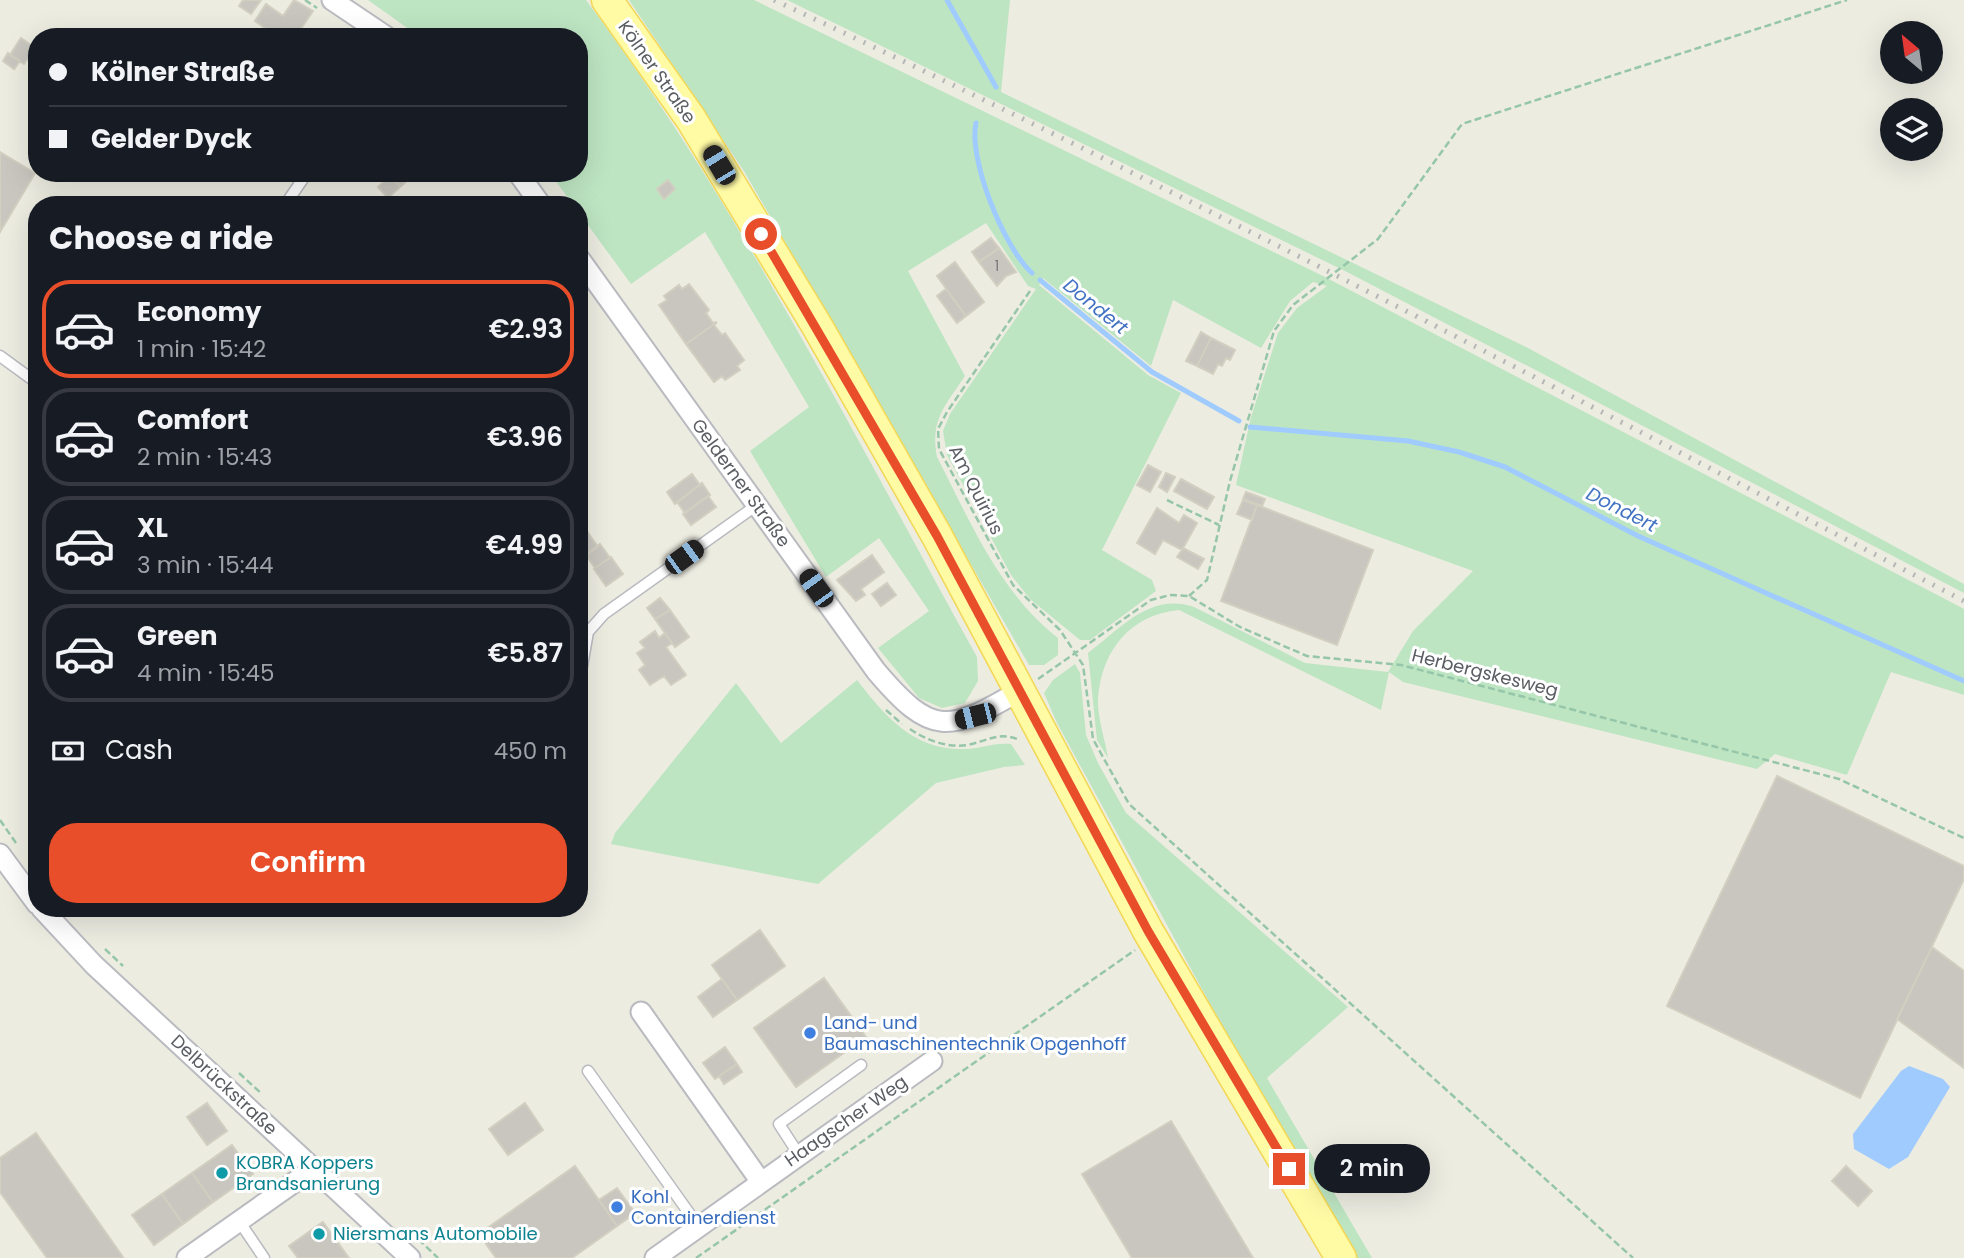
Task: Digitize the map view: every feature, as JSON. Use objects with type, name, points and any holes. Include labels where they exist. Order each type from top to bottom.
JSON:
[{"type":"main road","name":"Kölner Straße","points":[[607,0],[691,119],[817,326],[1021,690],[1148,931],[1341,1258]]},
{"type":"street","points":[[332,0],[374,28]]},
{"type":"street","name":"Gelderner Straße","points":[[588,270],[876,671],[906,706],[937,721],[956,721],[975,716],[1021,690]]},
{"type":"street","points":[[0,854],[28,892]]},
{"type":"street","name":"Delbrückstraße","points":[[49,917],[94,965],[410,1258]]},
{"type":"street","points":[[641,1012],[761,1182]]},
{"type":"street","name":"Haagscher Weg","points":[[655,1258],[932,1060]]},
{"type":"street","points":[[187,1258],[313,1169]]},
{"type":"lane","points":[[0,356],[28,376]]},
{"type":"lane","points":[[588,637],[604,614],[757,505]]},
{"type":"lane","points":[[800,1155],[779,1124],[861,1065]]},
{"type":"lane","points":[[588,1071],[699,1227]]},
{"type":"lane","points":[[239,1221],[264,1258]]},
{"type":"path","points":[[1021,690],[1076,655],[1151,600],[1170,595],[1189,596],[1207,580],[1252,399],[1274,331],[1293,305],[1378,239],[1462,124],[1847,0]]},
{"type":"path","name":"Am Quirius","points":[[1030,291],[947,412],[938,429],[939,449],[1013,585],[1060,630],[1083,665],[1093,739],[1129,804],[1633,1258]]},
{"type":"path","points":[[1167,500],[1219,525]]},
{"type":"path","name":"Herbergskesweg","points":[[1189,596],[1240,627],[1307,656],[1401,664],[1839,779],[1964,838]]},
{"type":"path","points":[[696,1258],[1138,948],[1148,931]]},
{"type":"path","points":[[104,948],[132,974]]},
{"type":"path","points":[[234,1068],[262,1095]]},
{"type":"path","points":[[404,1226],[438,1258]]},
{"type":"green space","points":[[368,0],[586,0],[642,78],[744,239],[839,405],[977,657],[978,681],[965,703],[942,708],[919,698],[878,648],[929,611],[879,538],[826,577],[750,451],[809,407],[705,232],[631,284],[588,225],[588,196],[567,196],[556,182],[588,182],[588,28],[407,28]]},
{"type":"green space","points":[[629,0],[754,0],[1321,275],[1947,600],[1964,609],[1964,695],[1891,672],[1847,775],[1775,754],[1757,769],[1403,682],[1389,672],[1381,710],[1179,610],[1146,619],[1133,627],[1112,650],[1105,665],[1098,698],[1108,758],[1097,740],[1088,653],[1136,615],[1163,604],[1194,607],[1305,663],[1388,672],[1413,631],[1473,571],[1236,485],[1251,417],[1278,333],[1297,308],[1327,286],[1313,282],[1290,301],[1261,348],[1173,300],[1151,366],[1043,278],[1039,285],[1148,375],[1181,393],[1102,550],[1152,580],[1156,591],[1090,640],[1080,640],[1030,599],[1011,575],[947,455],[943,431],[950,414],[1036,289],[1028,286],[986,223],[908,271],[965,376],[941,414],[936,433],[937,457],[974,530],[1002,577],[1037,620],[1058,638],[1058,655],[1044,665],[1029,665],[744,171]]},
{"type":"green space","points":[[787,0],[1010,0],[1001,92],[1528,348],[1964,584],[1964,593],[1345,271]]},
{"type":"green space","points":[[1075,664],[1080,673],[1086,735],[1126,813],[1348,1007],[1267,1078],[1372,1258],[1353,1258],[1270,1114],[1057,723],[1044,693],[1053,680]]},
{"type":"green space","points":[[857,680],[890,718],[915,737],[945,748],[969,749],[1011,744],[1025,765],[1004,767],[936,783],[818,884],[611,844],[615,833],[736,683],[781,743]]},
{"type":"water","points":[[1909,1066],[1943,1079],[1950,1087],[1908,1157],[1889,1169],[1854,1149],[1853,1134],[1901,1071]]},
{"type":"building","points":[[243,0],[261,0],[251,14],[239,6]]},
{"type":"building","points":[[294,0],[313,11],[301,28],[265,28],[255,21],[266,4],[283,16]]},
{"type":"building","points":[[21,38],[28,43],[28,58],[24,64],[10,55]]},
{"type":"building","points":[[8,53],[20,61],[14,69],[3,61]]},
{"type":"building","points":[[0,152],[28,169],[30,182],[0,232]]},
{"type":"building","points":[[668,180],[675,189],[664,199],[657,189]]},
{"type":"building","points":[[383,182],[395,182],[400,187],[390,196],[386,196],[378,187]]},
{"type":"building","points":[[991,238],[999,248],[979,262],[972,252]]},
{"type":"building","points":[[999,248],[1016,272],[1006,276],[997,286],[979,262]]},
{"type":"building","points":[[955,262],[984,302],[966,316],[937,276]]},
{"type":"building","points":[[689,284],[709,310],[706,313],[713,323],[717,322],[686,344],[659,305],[667,300],[664,296],[679,285],[682,289]]},
{"type":"building","points":[[946,289],[966,316],[957,323],[937,296]]},
{"type":"building","points":[[717,322],[714,325],[722,335],[725,333],[744,360],[737,366],[740,370],[725,380],[722,376],[714,382],[686,344]]},
{"type":"building","points":[[1201,332],[1211,338],[1197,366],[1186,361]]},
{"type":"building","points":[[1211,338],[1235,350],[1230,360],[1226,358],[1222,366],[1218,364],[1213,374],[1197,366]]},
{"type":"building","points":[[1148,465],[1161,472],[1150,492],[1137,485]]},
{"type":"building","points":[[1166,473],[1175,477],[1167,492],[1159,487]]},
{"type":"building","points":[[692,474],[700,485],[675,504],[667,492]]},
{"type":"building","points":[[1181,479],[1214,497],[1207,509],[1174,491]]},
{"type":"building","points":[[702,483],[710,495],[685,513],[677,502]]},
{"type":"building","points":[[1246,492],[1265,499],[1262,506],[1243,499]]},
{"type":"building","points":[[708,496],[716,507],[691,525],[683,514]]},
{"type":"building","points":[[1243,500],[1257,505],[1252,520],[1237,514]]},
{"type":"building","points":[[1257,505],[1373,550],[1337,645],[1221,601]]},
{"type":"building","points":[[1157,508],[1179,523],[1184,515],[1197,523],[1182,550],[1163,540],[1155,554],[1137,543]]},
{"type":"building","points":[[588,533],[598,547],[588,554]]},
{"type":"building","points":[[600,544],[610,558],[595,568],[588,553]]},
{"type":"building","points":[[1183,548],[1204,559],[1198,569],[1177,557]]},
{"type":"building","points":[[872,555],[884,572],[861,589],[865,595],[856,601],[837,580]]},
{"type":"building","points":[[611,557],[623,574],[606,586],[594,569]]},
{"type":"building","points":[[887,583],[896,595],[881,606],[872,594]]},
{"type":"building","points":[[660,598],[670,610],[655,619],[647,608]]},
{"type":"building","points":[[670,610],[689,637],[675,647],[655,619]]},
{"type":"building","points":[[655,631],[659,638],[665,633],[672,643],[666,647],[686,675],[671,685],[664,676],[650,685],[639,670],[645,665],[637,653],[645,648],[640,642]]},
{"type":"building","points":[[1777,776],[1964,866],[1964,879],[1860,1098],[1667,1006]]},
{"type":"building","points":[[760,930],[785,966],[737,1000],[712,965]]},
{"type":"building","points":[[1932,947],[1964,971],[1964,1068],[1897,1019]]},
{"type":"building","name":"Land- und Baumaschinentechnik Opgenhoff","points":[[824,978],[866,1037],[796,1087],[754,1028]]},
{"type":"building","points":[[722,979],[737,1000],[713,1017],[698,997]]},
{"type":"building","points":[[725,1047],[737,1064],[715,1079],[703,1063]]},
{"type":"building","points":[[737,1064],[742,1072],[724,1084],[719,1076]]},
{"type":"building","points":[[207,1103],[227,1131],[207,1145],[187,1117]]},
{"type":"building","points":[[525,1103],[543,1130],[508,1155],[489,1129]]},
{"type":"building","points":[[1171,1121],[1253,1258],[1132,1258],[1082,1174]]},
{"type":"building","points":[[36,1133],[123,1257],[47,1258],[0,1192],[0,1158]]},
{"type":"building","name":"KOBRA Koppers Brandsanierung","points":[[232,1145],[253,1174],[213,1202],[192,1173]]},
{"type":"building","points":[[575,1166],[617,1226],[572,1258],[496,1258],[479,1234]]},
{"type":"building","points":[[1846,1166],[1872,1191],[1858,1206],[1832,1181]]},
{"type":"building","points":[[192,1173],[213,1202],[183,1224],[162,1194]]},
{"type":"building","name":"Kohl Containerdienst","points":[[617,1188],[635,1213],[617,1226],[599,1200]]},
{"type":"building","points":[[162,1194],[183,1224],[154,1245],[132,1215]]},
{"type":"building","name":"Niersmans Automobile","points":[[323,1222],[349,1258],[298,1258],[289,1246]]},
{"type":"waterway","name":"Dondert","points":[[947,0],[996,87]]},
{"type":"waterway","name":"Dondert","points":[[976,123],[977,158],[990,202],[1010,244],[1032,273]]},
{"type":"waterway","name":"Dondert","points":[[1040,280],[1152,372],[1239,421]]},
{"type":"waterway","name":"Dondert","points":[[1250,427],[1408,441],[1459,452],[1505,467],[1638,536],[1964,681]]},
{"type":"railway","points":[[774,0],[1224,218],[1964,601]]},
{"type":"place","name":"Land- und Baumaschinentechnik Opgenhoff","points":[[810,1033]]},
{"type":"place","name":"KOBRA Koppers Brandsanierung","points":[[222,1173]]},
{"type":"place","name":"Kohl Containerdienst","points":[[617,1207]]},
{"type":"place","name":"Niersmans Automobile","points":[[319,1234]]},
{"type":"route","points":[[761,234],[937,536],[1148,931],[1289,1169]]}]
